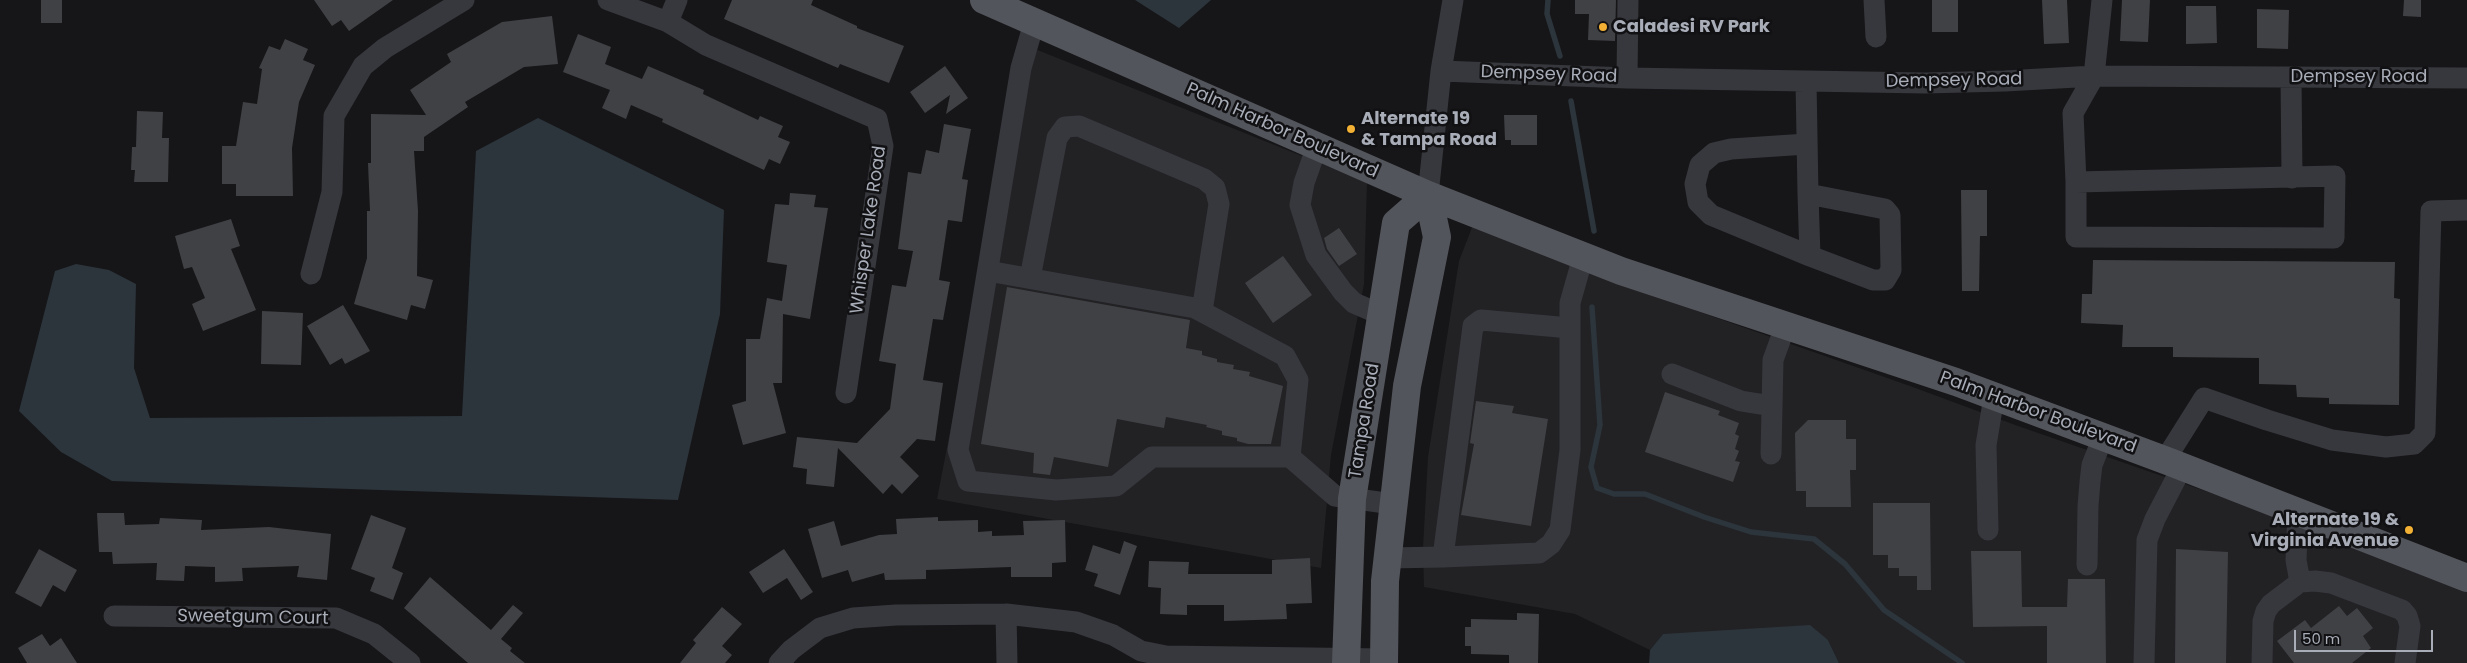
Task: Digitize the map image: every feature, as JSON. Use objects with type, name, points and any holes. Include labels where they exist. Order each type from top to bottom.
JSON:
[{"type":"main road","name":"Palm Harbor Boulevard","points":[[984,0],[1023,12],[1428,195],[1583,257],[1994,397],[2174,464],[2458,574]]},
{"type":"main road","name":"Tampa Road","points":[[1346,661],[1352,499],[1396,224],[1428,195]]},
{"type":"main road","name":"Tampa Road","points":[[1384,661],[1387,558],[1407,386],[1437,237],[1428,195]]},
{"type":"street","points":[[311,274],[332,192],[334,116],[363,66],[385,48],[464,0]]},
{"type":"street","name":"Whisper Lake Road","points":[[608,0],[668,22],[706,45],[878,118],[883,146],[846,393]]},
{"type":"street","points":[[668,22],[677,0]]},
{"type":"street","name":"Tampa Road","points":[[1428,195],[1441,71],[1453,0]]},
{"type":"street","points":[[1627,78],[1628,0]]},
{"type":"street","points":[[1874,0],[1876,37]]},
{"type":"street","points":[[2076,182],[2334,176],[2334,238],[2076,237],[2073,113],[2094,76],[2102,0]]},
{"type":"street","points":[[1023,12],[1021,68],[958,450],[968,481],[1056,490],[1116,486],[1152,457],[1290,457],[1335,496],[1393,504]]},
{"type":"street","name":"Dempsey Road","points":[[1441,71],[1627,78],[1806,81],[1985,82],[2094,76],[2467,78]]},
{"type":"street","points":[[2291,77],[2292,178]]},
{"type":"street","points":[[1806,81],[1810,256]]},
{"type":"street","points":[[1030,278],[1057,138],[1066,127],[1079,126],[1204,178],[1215,188],[1219,204],[1202,311]]},
{"type":"street","points":[[1807,144],[1731,148],[1714,153],[1700,165],[1695,184],[1698,202],[1711,215],[1873,280],[1885,280],[1891,270],[1890,215],[1885,209],[1808,194]]},
{"type":"street","points":[[1317,146],[1304,183],[1300,205],[1316,255],[1348,298],[1354,303],[1382,315]]},
{"type":"street","points":[[2144,663],[2146,540],[2174,464],[2204,398],[2332,440],[2386,447],[2414,444],[2425,433],[2431,212],[2467,210]]},
{"type":"street","points":[[1387,558],[1540,553],[1552,544],[1560,530],[1570,450],[1570,303],[1583,257]]},
{"type":"street","points":[[988,271],[1195,308],[1285,356],[1298,380],[1290,457]]},
{"type":"street","points":[[1443,557],[1473,326],[1480,320],[1570,328]]},
{"type":"street","points":[[1770,454],[1773,360],[1785,327]]},
{"type":"street","points":[[1672,374],[1741,401],[1772,406]]},
{"type":"street","points":[[1988,530],[1986,445],[1994,397]]},
{"type":"street","points":[[2087,566],[2088,506],[2091,473],[2103,437]]},
{"type":"street","points":[[2298,512],[2296,560],[2300,582]]},
{"type":"street","points":[[2262,663],[2263,621],[2266,611],[2271,604],[2300,582],[2315,581],[2331,583],[2402,610],[2407,616],[2410,626],[2406,663]]},
{"type":"street","points":[[779,663],[791,650],[820,628],[853,618],[896,615],[1006,614],[1076,622],[1113,635],[1141,651],[1166,656],[1220,660],[1384,661]]},
{"type":"street","points":[[1006,614],[1007,663]]},
{"type":"street","name":"Sweetgum Court","points":[[114,616],[336,618],[374,634],[410,663]]},
{"type":"shaded area","points":[[1135,0],[1211,0],[1179,28]]},
{"type":"shaded area","points":[[1025,45],[1367,182],[1364,284],[1331,455],[1321,568],[937,499]]},
{"type":"shaded area","points":[[538,118],[724,210],[720,314],[678,500],[112,481],[61,452],[19,411],[55,271],[76,264],[109,270],[136,284],[134,368],[150,418],[462,416],[476,151]]},
{"type":"shaded area","points":[[1473,225],[1612,281],[2018,426],[2329,534],[2467,588],[2467,663],[1839,663],[1828,640],[1663,634],[1650,650],[1575,614],[1424,587],[1423,548],[1428,457],[1459,261]]},
{"type":"shaded area","points":[[1810,625],[1828,640],[1839,663],[1649,663],[1650,650],[1663,634]]},
{"type":"building","points":[[41,0],[62,0],[62,23],[41,23]]},
{"type":"building","points":[[314,0],[393,0],[349,31],[341,20],[332,26]]},
{"type":"building","points":[[732,0],[813,0],[811,5],[857,26],[857,28],[904,46],[889,83],[840,64],[838,68],[724,19]]},
{"type":"building","name":"Caladesi RV Park","points":[[1575,0],[1616,0],[1615,41],[1588,40],[1589,14],[1575,14]]},
{"type":"building","points":[[1932,0],[1958,0],[1958,32],[1932,32]]},
{"type":"building","points":[[2042,0],[2067,0],[2069,43],[2044,44]]},
{"type":"building","points":[[2122,0],[2150,0],[2148,42],[2120,41]]},
{"type":"building","points":[[2404,0],[2421,0],[2421,17],[2403,16]]},
{"type":"building","points":[[2186,6],[2216,6],[2217,43],[2186,44]]},
{"type":"building","points":[[2257,9],[2289,10],[2288,49],[2257,48]]},
{"type":"building","points":[[552,16],[558,64],[524,67],[465,102],[468,107],[424,137],[424,151],[414,151],[418,211],[417,276],[433,280],[425,309],[411,305],[407,320],[354,304],[367,258],[367,211],[370,211],[368,163],[371,163],[371,114],[426,115],[410,90],[451,62],[447,54],[502,22]]},
{"type":"building","points":[[578,34],[611,47],[605,64],[642,79],[648,66],[704,90],[703,94],[758,120],[760,116],[783,126],[778,137],[790,142],[780,164],[769,159],[764,170],[662,122],[663,119],[631,105],[626,119],[602,108],[610,90],[563,72]]},
{"type":"building","points":[[285,39],[308,49],[303,60],[315,65],[299,102],[292,148],[293,196],[236,196],[236,184],[222,184],[222,146],[236,146],[243,102],[257,104],[262,69],[259,68],[269,46],[280,50]]},
{"type":"building","points":[[945,66],[968,98],[946,114],[950,95],[925,113],[910,92]]},
{"type":"building","points":[[137,111],[163,112],[162,138],[169,138],[168,182],[134,182],[135,170],[131,170],[132,147],[136,147]]},
{"type":"building","points":[[1504,115],[1537,115],[1537,145],[1511,145],[1511,140],[1505,140]]},
{"type":"building","points":[[944,124],[971,129],[962,179],[968,180],[962,222],[948,220],[939,280],[950,282],[943,320],[933,319],[923,380],[943,383],[935,441],[917,439],[900,457],[919,476],[902,494],[892,484],[883,494],[838,448],[834,487],[806,484],[807,469],[793,467],[797,437],[857,443],[890,409],[896,364],[879,361],[892,285],[906,287],[913,251],[898,249],[908,172],[921,174],[926,150],[939,153]]},
{"type":"building","points":[[1961,190],[1987,190],[1987,236],[1980,236],[1979,291],[1962,291]]},
{"type":"building","points":[[790,193],[816,195],[814,207],[828,208],[810,319],[783,314],[782,383],[773,383],[786,433],[743,445],[732,405],[746,401],[746,339],[760,339],[767,298],[782,301],[787,265],[767,262],[775,204],[789,205]]},
{"type":"building","points":[[231,219],[240,246],[231,249],[256,310],[203,331],[192,304],[205,298],[192,267],[184,269],[175,236]]},
{"type":"building","points":[[1339,228],[1357,254],[1339,266],[1327,249],[1324,238]]},
{"type":"building","points":[[1283,256],[1312,295],[1273,323],[1245,283]]},
{"type":"building","points":[[2093,260],[2395,262],[2394,298],[2400,299],[2399,405],[2329,404],[2329,398],[2297,397],[2296,385],[2259,384],[2259,358],[2173,357],[2173,347],[2122,347],[2123,325],[2081,323],[2082,294],[2092,294]]},
{"type":"building","points":[[1007,287],[1190,320],[1186,348],[1202,351],[1202,355],[1217,359],[1217,362],[1234,365],[1233,369],[1250,372],[1249,376],[1283,386],[1271,444],[1248,444],[1237,441],[1237,438],[1222,435],[1222,431],[1206,427],[1207,425],[1166,417],[1164,428],[1117,419],[1108,467],[1054,457],[1050,475],[1033,473],[1034,453],[981,444]]},
{"type":"building","points":[[343,305],[370,351],[345,364],[342,358],[330,365],[307,326]]},
{"type":"building","points":[[262,311],[303,313],[301,365],[261,364]]},
{"type":"building","points":[[1665,392],[1720,411],[1718,415],[1739,423],[1735,434],[1739,436],[1735,449],[1739,451],[1735,461],[1740,462],[1733,482],[1645,452]]},
{"type":"building","points":[[1476,401],[1514,406],[1512,413],[1548,419],[1531,526],[1461,515],[1474,444],[1470,443]]},
{"type":"building","points":[[1808,420],[1846,420],[1846,439],[1856,439],[1856,470],[1850,470],[1851,507],[1806,507],[1806,491],[1796,491],[1795,433]]},
{"type":"building","points":[[1873,503],[1930,503],[1931,590],[1917,590],[1917,576],[1899,576],[1899,568],[1888,568],[1888,555],[1873,555]]},
{"type":"building","points":[[97,513],[124,513],[125,525],[159,524],[160,518],[202,520],[201,530],[269,527],[331,534],[327,580],[297,577],[299,566],[242,568],[243,581],[215,582],[215,567],[185,566],[184,581],[156,580],[157,563],[113,564],[112,552],[99,552]]},
{"type":"building","points":[[371,515],[406,528],[392,568],[403,573],[393,600],[370,591],[375,578],[351,569]]},
{"type":"building","points":[[938,517],[938,521],[978,520],[978,532],[992,531],[992,536],[1024,535],[1023,521],[1065,520],[1066,562],[1052,563],[1052,577],[1011,577],[1011,567],[926,570],[926,579],[885,580],[884,573],[852,582],[848,570],[822,578],[808,529],[834,521],[841,546],[879,535],[897,534],[896,519]]},
{"type":"building","points":[[1124,541],[1137,546],[1120,595],[1094,586],[1098,574],[1085,570],[1093,545],[1120,554]]},
{"type":"building","points":[[39,549],[77,570],[65,592],[53,585],[41,607],[15,593]]},
{"type":"building","points":[[784,549],[813,592],[801,600],[787,578],[763,593],[749,572]]},
{"type":"building","points":[[2176,549],[2228,552],[2226,663],[2175,663]]},
{"type":"building","points":[[1971,551],[2021,551],[2022,607],[2067,607],[2068,579],[2105,579],[2106,663],[2047,663],[2047,626],[1973,627]]},
{"type":"building","points":[[1310,558],[1312,603],[1286,604],[1287,619],[1224,621],[1224,605],[1187,605],[1187,615],[1160,614],[1161,588],[1148,587],[1149,561],[1189,562],[1188,574],[1272,574],[1272,560]]},
{"type":"building","points":[[430,577],[491,630],[513,605],[523,613],[501,639],[512,648],[510,651],[525,663],[468,663],[404,608]]},
{"type":"building","points":[[2339,606],[2347,616],[2357,608],[2373,628],[2363,636],[2371,648],[2352,663],[2294,663],[2277,641],[2305,620],[2311,628]]},
{"type":"building","points":[[722,607],[742,624],[722,646],[732,655],[725,663],[680,663],[696,643],[693,640]]},
{"type":"building","points":[[1517,613],[1539,614],[1538,663],[1509,663],[1509,655],[1471,654],[1471,646],[1465,646],[1465,627],[1471,627],[1471,619],[1517,620]]},
{"type":"building","points":[[42,634],[50,646],[61,638],[77,663],[27,663],[18,648]]},
{"type":"waterway","points":[[1548,0],[1547,14],[1560,56]]},
{"type":"waterway","points":[[1571,101],[1594,231]]},
{"type":"waterway","points":[[1592,307],[1600,425],[1591,467],[1597,488],[1614,494],[1645,494],[1704,517],[1751,532],[1814,539],[1845,564],[1884,610],[1962,663]]},
{"type":"place","name":"Caladesi RV Park","points":[[1603,27]]},
{"type":"place","name":"Alternate 19 & Tampa Road","points":[[1351,129]]},
{"type":"place","name":"Alternate 19 & Virginia Avenue","points":[[2409,530]]}]
